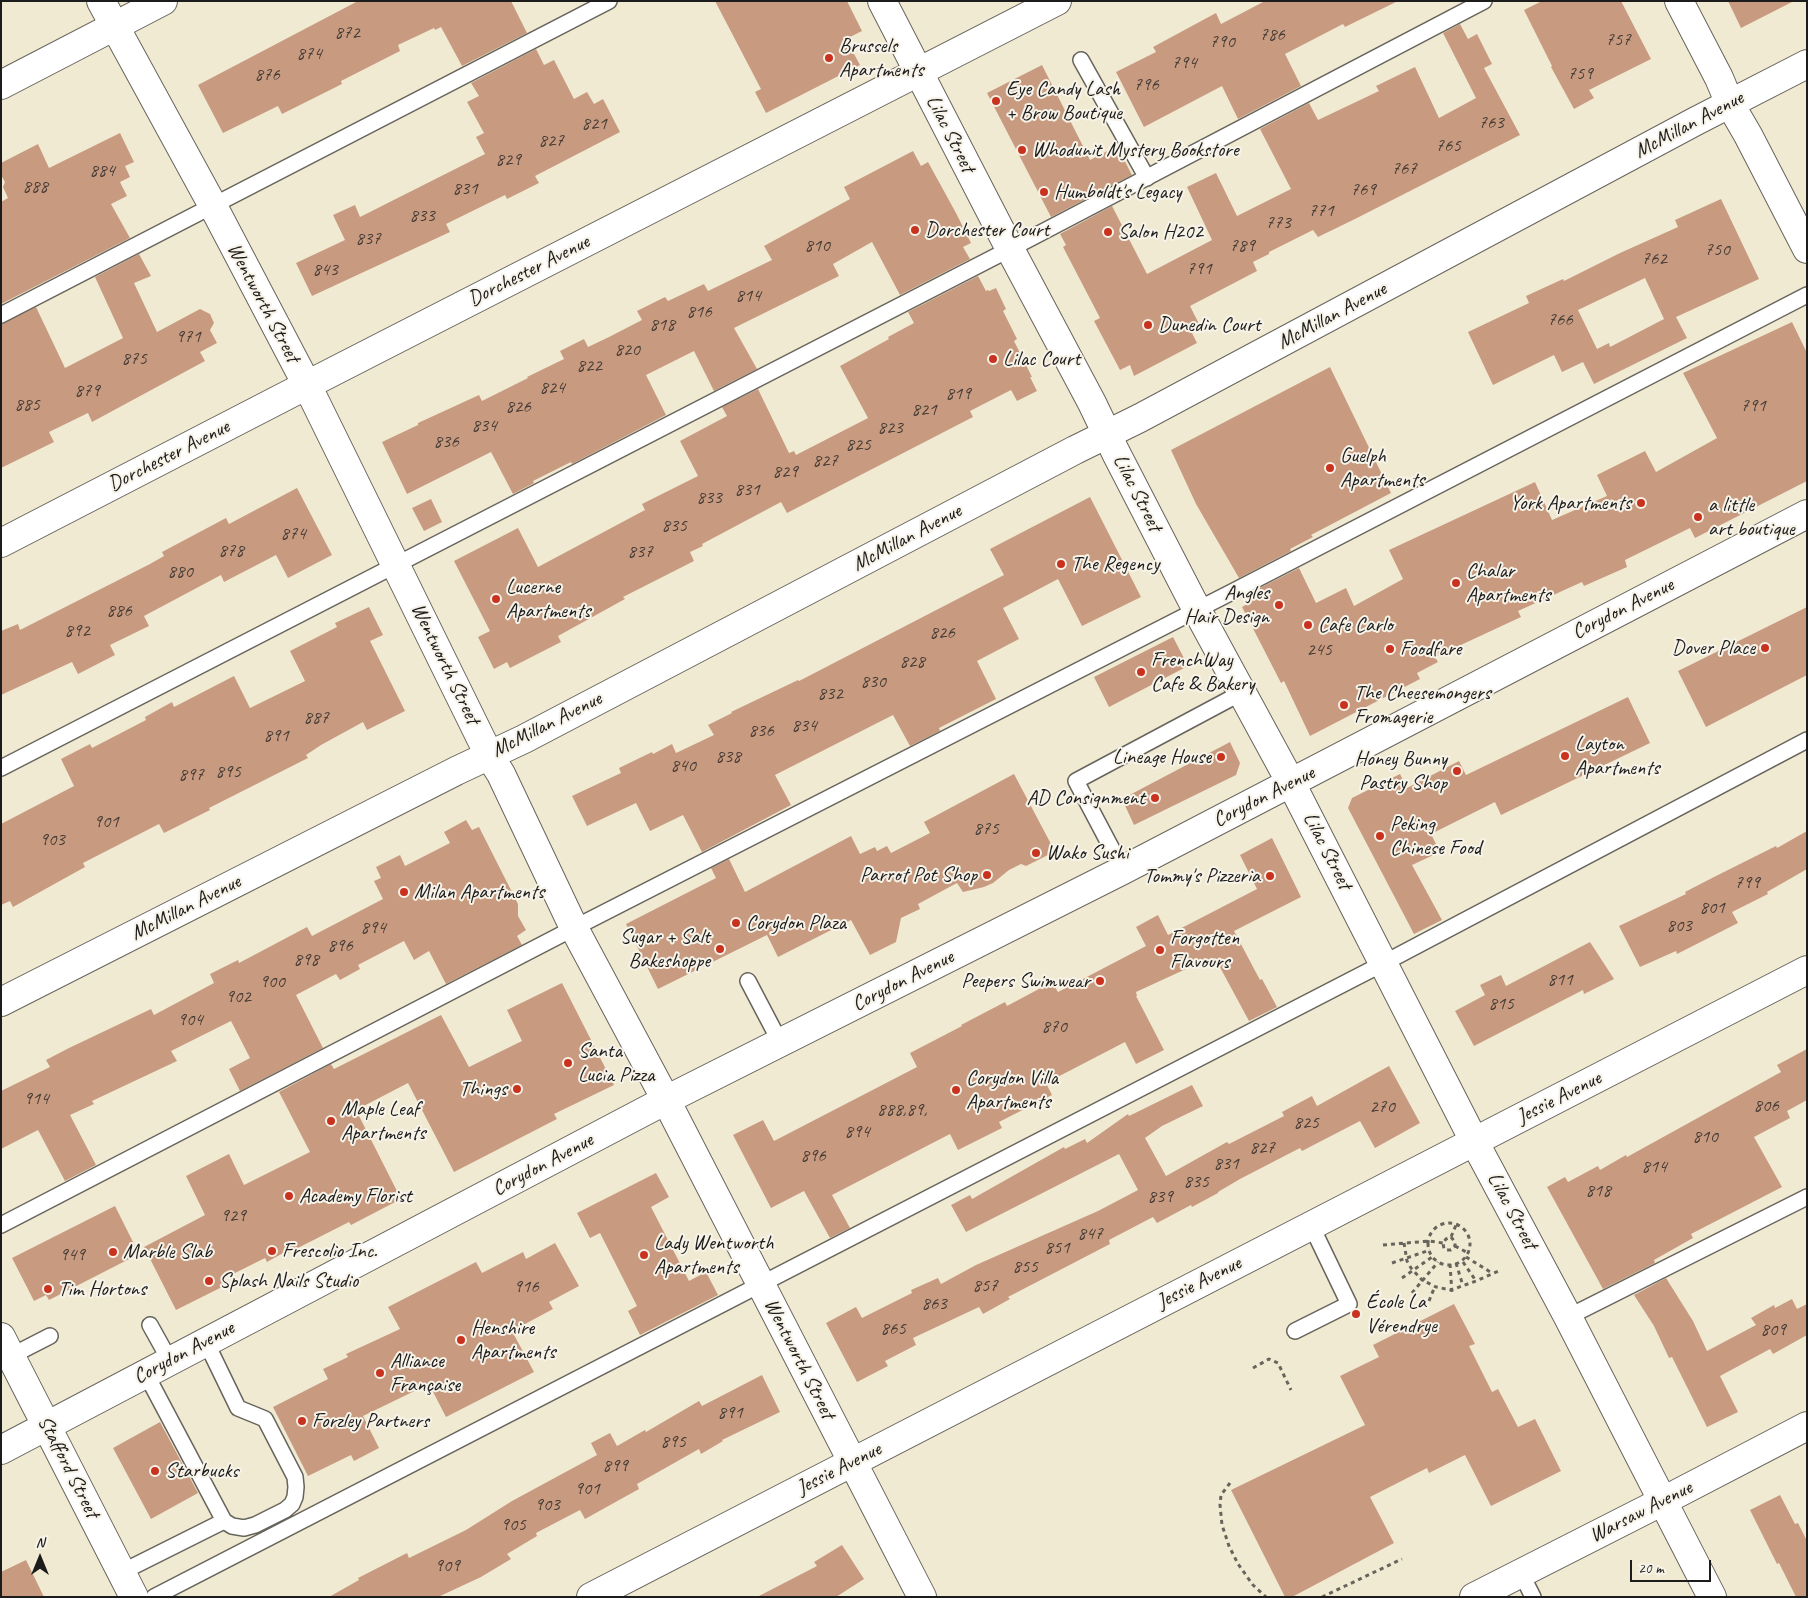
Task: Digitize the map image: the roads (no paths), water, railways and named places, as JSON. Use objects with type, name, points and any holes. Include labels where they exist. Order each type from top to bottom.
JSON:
[{"type":"street","name":"Wentworth Street","points":[[101,1],[213,206],[307,385],[489,755],[501,774],[574,928],[666,1100],[922,1597]]},
{"type":"street","points":[[1,85],[163,1]]},
{"type":"street","name":"Lilac Street","points":[[882,1],[1092,403],[1197,610],[1291,783],[1474,1141],[1568,1317],[1712,1597]]},
{"type":"street","name":"Dorchester Avenue","points":[[1,543],[1057,1]]},
{"type":"street","points":[[1679,1],[1719,78],[1730,104],[1807,250]]},
{"type":"street","name":"McMillan Avenue","points":[[1,1002],[524,739],[1107,435],[1807,64]]},
{"type":"street","name":"Corydon Avenue","points":[[1,1450],[666,1100],[1124,870],[1807,514]]},
{"type":"street","name":"Jessie Avenue","points":[[591,1597],[1807,970]]},
{"type":"street","name":"Stafford Street","points":[[6,1347],[134,1597]]},
{"type":"street","name":"Warsaw Avenue","points":[[1474,1597],[1807,1426]]},
{"type":"lane","points":[[1,315],[609,1]]},
{"type":"lane","points":[[1,768],[1010,249],[1484,1]]},
{"type":"lane","points":[[1081,60],[1147,178]]},
{"type":"lane","points":[[1,1225],[574,928],[1197,610],[1807,295]]},
{"type":"lane","points":[[1124,870],[1076,781],[1241,693]]},
{"type":"lane","points":[[154,1597],[1384,963],[1807,740]]},
{"type":"lane","points":[[748,981],[780,1042]]},
{"type":"lane","points":[[1568,1317],[1807,1197]]},
{"type":"lane","points":[[1295,1331],[1349,1304],[1311,1225]]},
{"type":"lane","points":[[150,1325],[170,1361]]},
{"type":"lane","points":[[6,1347],[50,1336]]},
{"type":"lane","points":[[146,1374],[224,1521],[232,1526],[244,1528],[254,1526],[285,1510],[292,1504],[296,1487],[295,1477],[265,1419],[238,1408],[206,1342]]},
{"type":"lane","points":[[122,1572],[224,1521]]},
{"type":"lane","points":[[1521,1573],[1533,1597]]},
{"type":"place","name":"Brussels Apartments","points":[[829,58]]},
{"type":"place","name":"Eye Candy Lash + Brow Boutique","points":[[996,101]]},
{"type":"place","name":"Whodunit Mystery Bookstore","points":[[1022,150]]},
{"type":"place","name":"Humboldt's Legacy","points":[[1044,192]]},
{"type":"place","name":"Dorchester Court","points":[[915,230]]},
{"type":"place","name":"Salon H202","points":[[1108,232]]},
{"type":"place","name":"Dunedin Court","points":[[1148,325]]},
{"type":"place","name":"Lilac Court","points":[[993,359]]},
{"type":"place","name":"Guelph Apartments","points":[[1330,468]]},
{"type":"place","name":"York Apartments","points":[[1641,503]]},
{"type":"place","name":"a little art boutique","points":[[1698,517]]},
{"type":"place","name":"The Regency","points":[[1061,564]]},
{"type":"place","name":"Chalar Apartments","points":[[1456,583]]},
{"type":"place","name":"Lucerne Apartments","points":[[496,599]]},
{"type":"place","name":"Angles Hair Design","points":[[1279,605]]},
{"type":"place","name":"Cafe Carlo","points":[[1308,625]]},
{"type":"place","name":"Dover Place","points":[[1765,648]]},
{"type":"place","name":"Foodfare","points":[[1390,649]]},
{"type":"place","name":"FrenchWay Cafe & Bakery","points":[[1141,672]]},
{"type":"place","name":"The Cheesemongers Fromagerie","points":[[1344,705]]},
{"type":"place","name":"Layton Apartments","points":[[1565,756]]},
{"type":"place","name":"Lineage House","points":[[1221,757]]},
{"type":"place","name":"Honey Bunny Pastry Shop","points":[[1457,771]]},
{"type":"place","name":"AD Consignment","points":[[1155,798]]},
{"type":"place","name":"Peking Chinese Food","points":[[1380,836]]},
{"type":"place","name":"Wako Sushi","points":[[1036,853]]},
{"type":"place","name":"Parrot Pot Shop","points":[[987,875]]},
{"type":"place","name":"Tommy's Pizzeria","points":[[1270,876]]},
{"type":"place","name":"Milan Apartments","points":[[404,892]]},
{"type":"place","name":"Corydon Plaza","points":[[736,923]]},
{"type":"place","name":"Sugar + Salt Bakeshoppe","points":[[720,949]]},
{"type":"place","name":"Forgotten Flavours","points":[[1160,950]]},
{"type":"place","name":"Peepers Swimwear","points":[[1100,981]]},
{"type":"place","name":"Santa Lucia Pizza","points":[[568,1063]]},
{"type":"place","name":"Things","points":[[517,1089]]},
{"type":"place","name":"Corydon Villa Apartments","points":[[956,1090]]},
{"type":"place","name":"Maple Leaf Apartments","points":[[331,1121]]},
{"type":"place","name":"Academy Florist","points":[[289,1196]]},
{"type":"place","name":"Frescolio Inc.","points":[[272,1251]]},
{"type":"place","name":"Marble Slab","points":[[113,1252]]},
{"type":"place","name":"Lady Wentworth Apartments","points":[[644,1255]]},
{"type":"place","name":"Splash Nails Studio","points":[[209,1281]]},
{"type":"place","name":"Tim Hortons","points":[[48,1289]]},
{"type":"place","name":"École La Vérendrye","points":[[1356,1314]]},
{"type":"place","name":"Henshire Apartments","points":[[461,1340]]},
{"type":"place","name":"Alliance Française","points":[[380,1373]]},
{"type":"place","name":"Forzley Partners","points":[[302,1421]]},
{"type":"place","name":"Starbucks","points":[[155,1471]]}]
